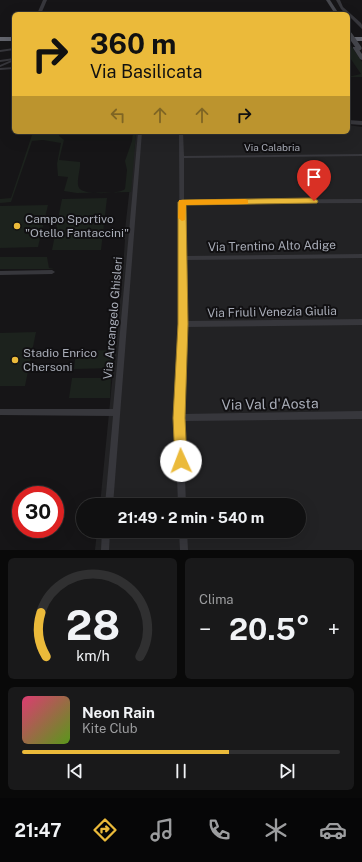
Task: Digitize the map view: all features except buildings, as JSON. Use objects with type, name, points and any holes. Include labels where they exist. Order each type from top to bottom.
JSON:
[{"type":"highway","points":[[350,38],[360,46]]},
{"type":"highway","points":[[0,40],[12,40]]},
{"type":"main road","points":[[324,0],[333,12]]},
{"type":"main road","points":[[328,0],[337,12]]},
{"type":"main road","points":[[360,46],[362,58]]},
{"type":"street","points":[[40,12],[45,0]]},
{"type":"street","points":[[338,0],[340,6],[347,12]]},
{"type":"street","points":[[350,14],[356,19],[362,28]]},
{"type":"street","points":[[1,51],[12,49]]},
{"type":"street","points":[[0,61],[12,59]]},
{"type":"street","points":[[0,68],[12,61]]},
{"type":"street","points":[[7,65],[12,67]]},
{"type":"street","points":[[350,118],[362,117]]},
{"type":"street","points":[[350,122],[362,123]]},
{"type":"street","name":"Via Arcangelo Ghisleri","points":[[110,498],[140,134]]},
{"type":"street","points":[[181,134],[183,324],[179,418],[182,498]]},
{"type":"street","name":"Via Calabria","points":[[182,157],[362,155]]},
{"type":"street","points":[[182,202],[362,200]]},
{"type":"street","name":"Via Trentino Alto Adige","points":[[183,258],[362,256]]},
{"type":"street","points":[[0,273],[52,272]]},
{"type":"street","name":"Via Friuli Venezia Giulia","points":[[183,324],[362,322]]},
{"type":"street","points":[[0,412],[117,413]]},
{"type":"street","name":"Via Val d'Aosta","points":[[179,418],[362,415]]},
{"type":"street","points":[[105,550],[106,538]]},
{"type":"street","points":[[183,538],[184,550]]},
{"type":"shaded area","points":[[350,44],[362,62],[362,77],[350,77],[361,74],[350,58]]},
{"type":"shaded area","points":[[350,125],[362,127],[362,550],[95,550],[96,538],[306,538],[306,498],[101,498],[136,134],[350,134]]},
{"type":"shaded area","points":[[32,134],[59,134],[59,136],[64,140],[59,160],[80,162],[78,180],[79,187],[83,191],[93,193],[64,191],[68,177],[58,176],[57,164],[61,143],[43,140],[32,141],[11,202],[0,203],[0,199],[11,198]]},
{"type":"shaded area","points":[[133,134],[136,134],[131,192],[114,192],[125,189],[127,170],[125,161]]},
{"type":"shaded area","points":[[107,198],[101,250],[52,250],[62,199]]},
{"type":"shaded area","name":"Campo Sportivo \"Otello Fantaccini\"","points":[[48,205],[38,247],[0,248],[0,206]]},
{"type":"shaded area","points":[[0,257],[47,257],[49,268],[54,269],[0,269]]},
{"type":"shaded area","name":"Stadio Enrico Chersoni","points":[[36,332],[25,386],[0,386],[0,333]]},
{"type":"shaded area","points":[[114,350],[113,368],[74,369],[76,351]]},
{"type":"shaded area","points":[[72,378],[111,378],[110,398],[69,398]]},
{"type":"slow traffic","points":[[182,218],[182,202],[245,202]]},
{"type":"place","name":"Campo Sportivo \"Otello Fantaccini\"","points":[[17,226]]},
{"type":"place","name":"Stadio Enrico Chersoni","points":[[15,360]]},
{"type":"route","points":[[181,461],[179,418],[183,324],[182,202],[314,201]]}]
